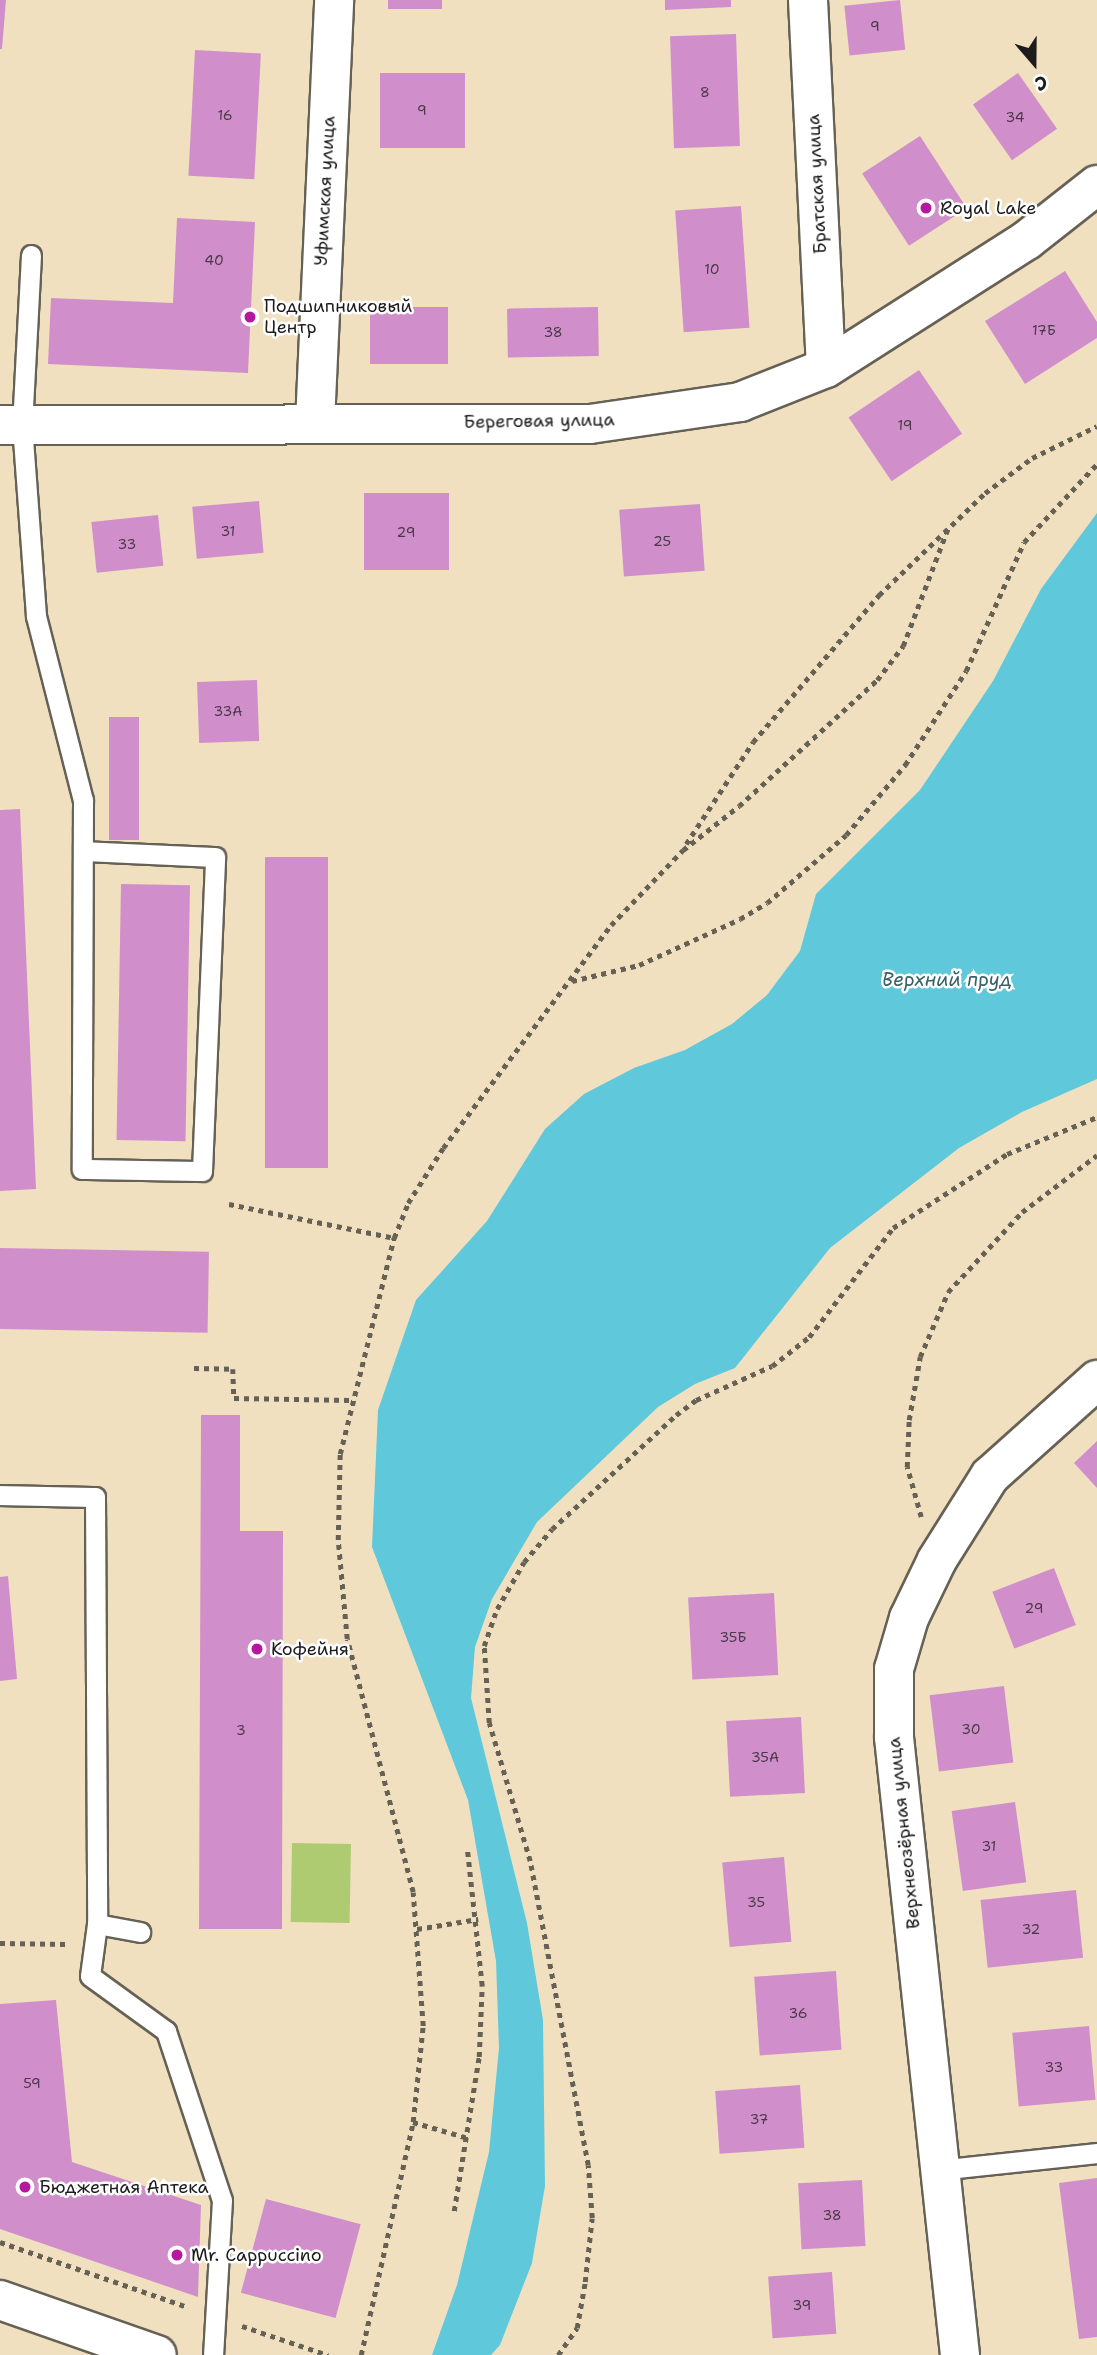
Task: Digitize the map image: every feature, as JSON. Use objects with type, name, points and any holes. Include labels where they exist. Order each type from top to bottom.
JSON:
[{"type":"street","name":"Уфимская улица","points":[[315,423],[334,0]]},
{"type":"street","name":"Братская улица","points":[[808,0],[826,368]]},
{"type":"street","name":"Береговая улица","points":[[11,425],[590,424],[740,402],[826,368],[1027,240],[1097,185]]},
{"type":"street","name":"Верхнеозёрная улица","points":[[960,2355],[938,2170],[894,1737],[894,1669],[909,1618],[937,1560],[990,1476],[1097,1380]]},
{"type":"street","points":[[0,2300],[157,2355]]},
{"type":"lane","points":[[31,255],[11,425],[36,616],[83,800],[82,1169],[202,1171],[215,857],[84,851]]},
{"type":"lane","points":[[0,1495],[95,1497],[97,1924],[90,1976],[166,2031],[222,2200],[213,2355]]},
{"type":"lane","points":[[97,1924],[140,1932]]},
{"type":"lane","points":[[938,2170],[1097,2153]]},
{"type":"path","points":[[683,850],[753,742],[803,680],[948,528],[1032,458],[1097,426]]},
{"type":"path","points":[[572,981],[630,968],[740,919],[767,904],[846,835],[905,765],[966,671],[1024,542],[1097,464]]},
{"type":"path","points":[[361,2355],[414,2122],[423,2026],[417,1928],[406,1857],[347,1639],[338,1540],[340,1454],[351,1400],[394,1238],[408,1203],[443,1148],[572,981],[611,925],[683,850],[739,806],[877,680],[903,646],[948,528]]},
{"type":"path","points":[[558,2355],[577,2329],[585,2282],[592,2218],[588,2165],[530,1861],[489,1723],[484,1646],[497,1609],[524,1562],[552,1529],[676,1415],[696,1400],[772,1366],[809,1337],[893,1228],[1007,1154],[1097,1117]]},
{"type":"path","points":[[937,1560],[907,1467],[920,1357],[948,1292],[974,1261],[1022,1212],[1097,1155]]},
{"type":"path","points":[[229,1204],[394,1238]]},
{"type":"path","points":[[194,1368],[233,1369],[233,1398],[351,1400]]},
{"type":"path","points":[[454,2211],[480,2057],[478,1919],[467,1848]]},
{"type":"path","points":[[417,1928],[478,1919]]},
{"type":"path","points":[[414,2122],[468,2138]]},
{"type":"path","points":[[0,2242],[328,2355]]},
{"type":"green space","points":[[292,1843],[351,1844],[350,1923],[291,1922]]},
{"type":"water","name":"Верхний пруд","points":[[1097,513],[1097,1079],[1022,1112],[959,1148],[830,1248],[735,1368],[695,1384],[658,1407],[537,1522],[492,1599],[475,1647],[471,1698],[527,1923],[543,2020],[545,2186],[532,2263],[500,2345],[491,2355],[432,2355],[457,2285],[489,2152],[499,2048],[496,1961],[468,1800],[372,1547],[378,1410],[416,1300],[487,1221],[545,1129],[584,1094],[634,1068],[685,1050],[732,1024],[767,995],[800,951],[816,894],[920,790],[993,681],[1041,589]]},
{"type":"building","points":[[0,0],[6,0],[2,49],[0,49]]},
{"type":"building","points":[[388,0],[442,0],[442,9],[388,9]]},
{"type":"building","points":[[665,0],[731,0],[731,7],[665,10]]},
{"type":"building","points":[[900,0],[905,50],[850,56],[844,6]]},
{"type":"building","points":[[736,34],[740,146],[674,148],[670,36]]},
{"type":"building","points":[[195,50],[261,53],[254,179],[188,176]]},
{"type":"building","points":[[380,73],[465,73],[465,148],[380,148]]},
{"type":"building","points":[[1018,73],[1057,129],[1012,160],[973,105]]},
{"type":"building","points":[[920,136],[967,208],[909,246],[862,174]]},
{"type":"building","points":[[741,206],[750,328],[684,332],[675,211]]},
{"type":"building","points":[[177,218],[255,222],[248,373],[48,364],[51,298],[173,303]]},
{"type":"building","points":[[1065,271],[1097,322],[1097,338],[1025,384],[985,321]]},
{"type":"building","points":[[370,307],[448,307],[448,364],[370,364]]},
{"type":"building","points":[[598,307],[599,356],[508,358],[507,309]]},
{"type":"building","points":[[919,370],[962,434],[892,481],[849,418]]},
{"type":"building","points":[[364,493],[449,493],[449,570],[364,570]]},
{"type":"building","points":[[259,501],[264,553],[197,559],[192,507]]},
{"type":"building","points":[[700,504],[705,571],[624,576],[619,510]]},
{"type":"building","points":[[158,515],[163,566],[97,573],[91,522]]},
{"type":"building","points":[[257,680],[259,741],[199,743],[197,682]]},
{"type":"building","points":[[109,717],[139,717],[139,840],[109,840]]},
{"type":"building","points":[[20,809],[36,1189],[0,1191],[0,810]]},
{"type":"building","points":[[265,857],[328,857],[328,1168],[265,1168]]},
{"type":"building","points":[[121,884],[190,885],[186,1141],[117,1140]]},
{"type":"building","points":[[0,1248],[209,1252],[208,1333],[0,1329]]},
{"type":"building","points":[[201,1415],[240,1415],[240,1531],[283,1531],[282,1929],[199,1929]]},
{"type":"building","points":[[1097,1441],[1097,1488],[1074,1463]]},
{"type":"building","points":[[1054,1568],[1076,1625],[1014,1649],[992,1592]]},
{"type":"building","points":[[8,1576],[17,1679],[0,1681],[0,1577]]},
{"type":"building","points":[[774,1593],[778,1675],[692,1679],[688,1598]]},
{"type":"building","points":[[1004,1686],[1013,1762],[939,1772],[930,1695]]},
{"type":"building","points":[[801,1717],[805,1793],[730,1797],[726,1721]]},
{"type":"building","points":[[1015,1802],[1026,1882],[963,1891],[952,1811]]},
{"type":"building","points":[[784,1857],[791,1942],[730,1947],[722,1862]]},
{"type":"building","points":[[1076,1890],[1083,1958],[988,1968],[981,1900]]},
{"type":"building","points":[[836,1971],[842,2050],[760,2056],[754,1977]]},
{"type":"building","points":[[56,2000],[72,2162],[201,2205],[198,2297],[0,2229],[0,2004]]},
{"type":"building","points":[[1089,2026],[1095,2100],[1019,2106],[1012,2033]]},
{"type":"building","points":[[800,2085],[804,2148],[720,2154],[715,2091]]},
{"type":"building","points":[[1097,2178],[1097,2337],[1079,2339],[1059,2183]]},
{"type":"building","points":[[862,2180],[865,2246],[802,2249],[798,2183]]},
{"type":"building","points":[[266,2199],[361,2224],[336,2318],[241,2293]]},
{"type":"building","points":[[832,2272],[836,2334],[772,2338],[768,2276]]},
{"type":"place","name":"Royal Lake","points":[[926,208]]},
{"type":"place","name":"Подшипниковый Центр","points":[[250,317]]},
{"type":"place","name":"Кофейня","points":[[257,1649]]},
{"type":"place","name":"Бюджетная Аптека","points":[[25,2187]]},
{"type":"place","name":"Mr. Cappuccino","points":[[177,2255]]}]
